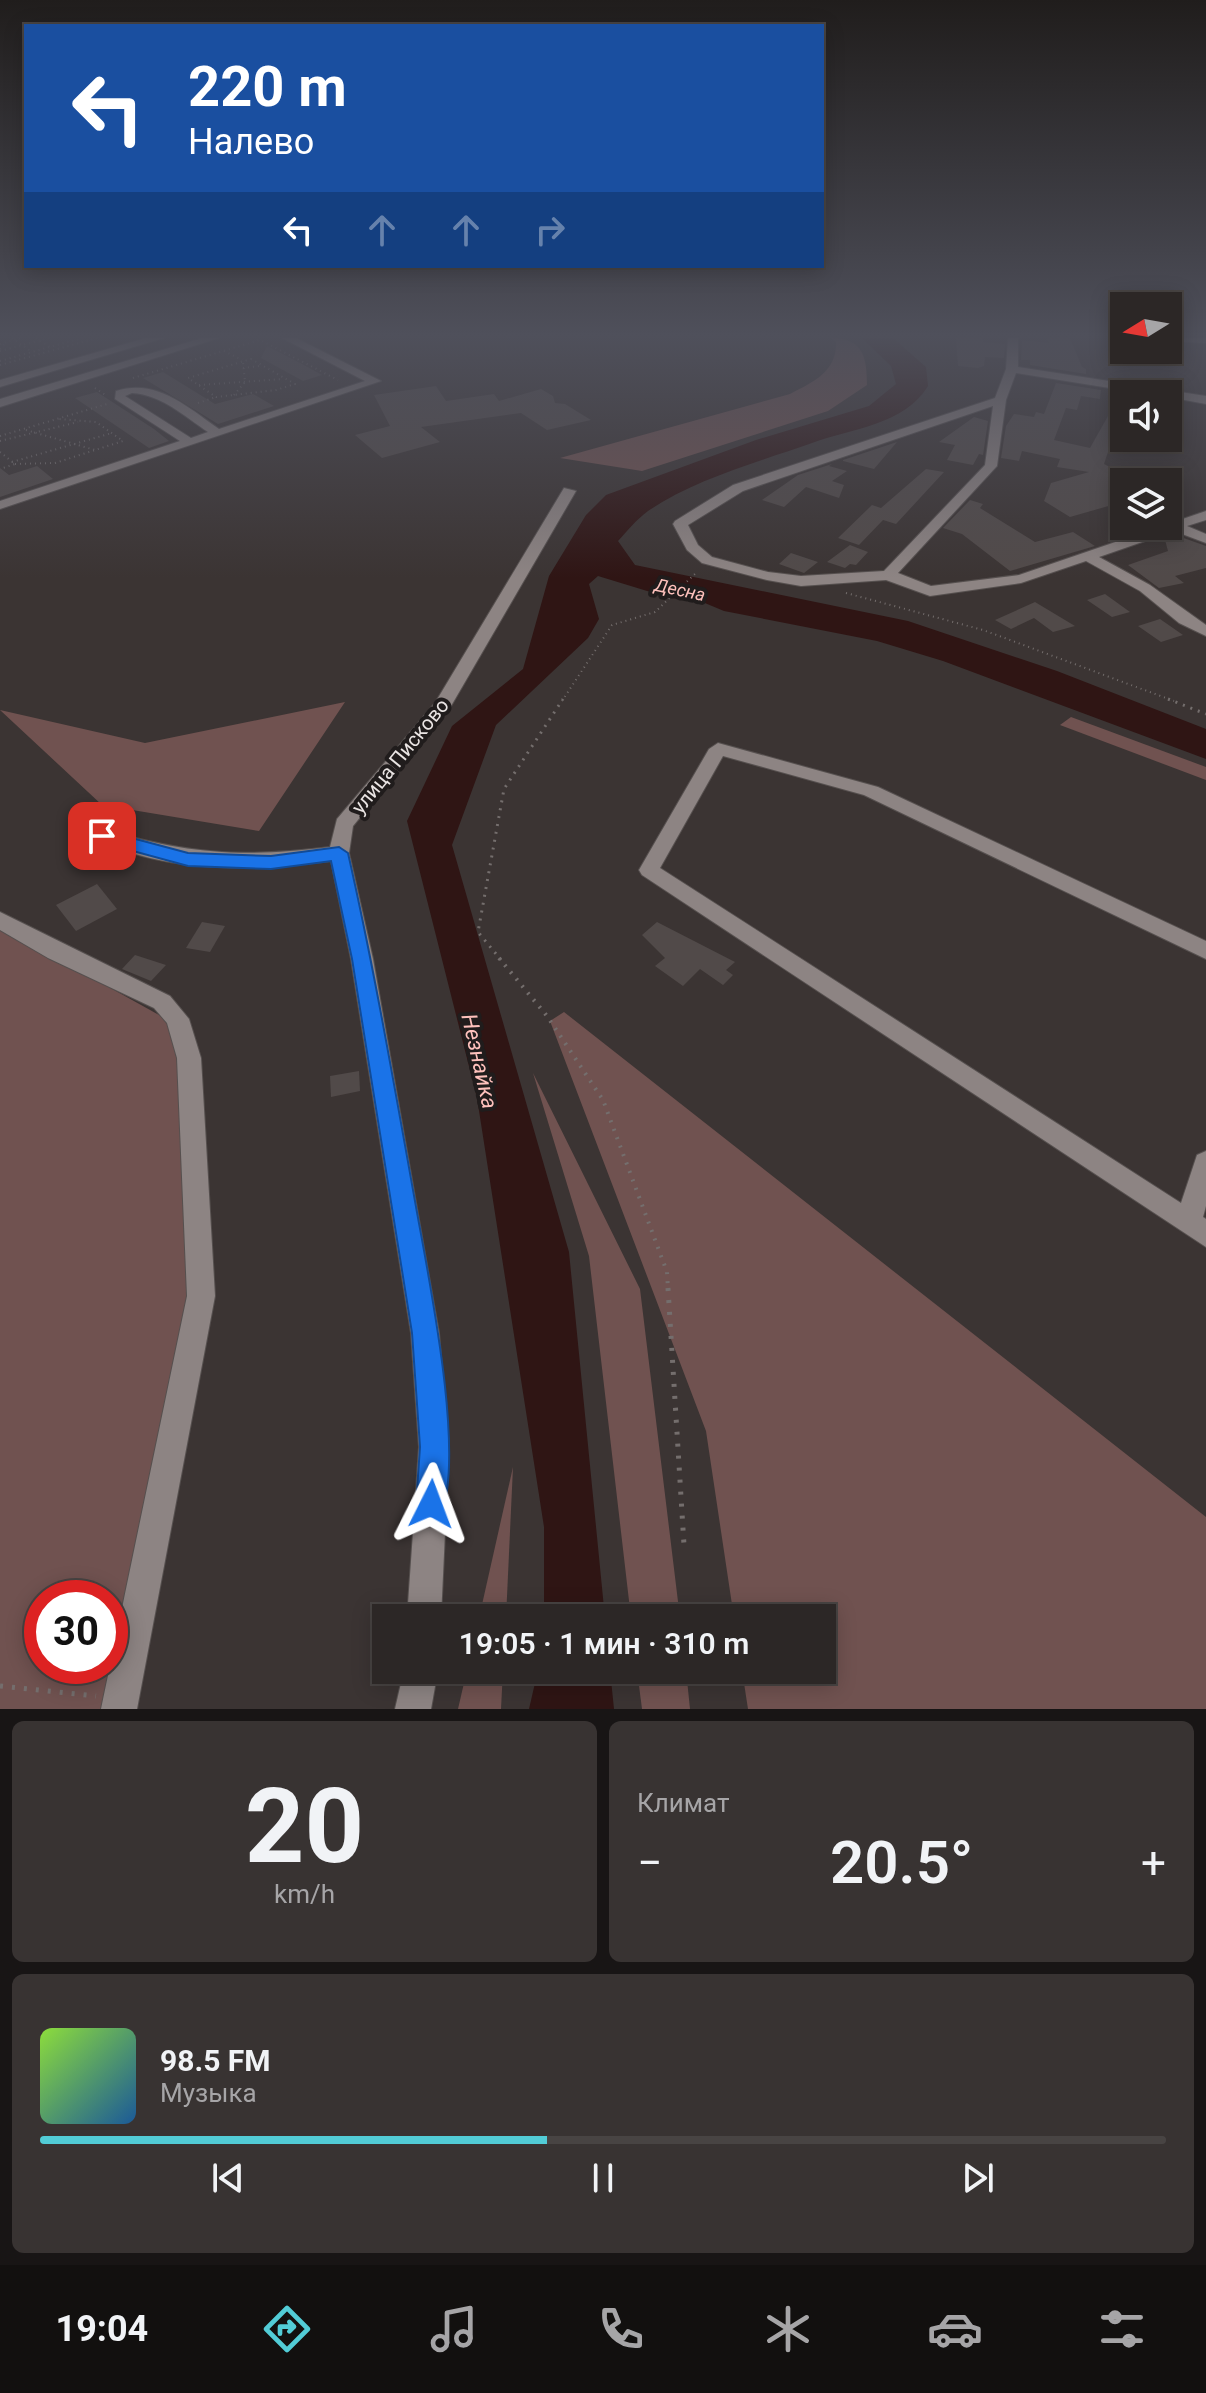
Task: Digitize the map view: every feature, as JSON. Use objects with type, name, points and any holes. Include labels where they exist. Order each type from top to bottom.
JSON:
[{"type":"street","points":[[151,418],[189,442]]},
{"type":"street","points":[[192,418],[217,433]]},
{"type":"street","points":[[0,505],[254,418]]},
{"type":"street","points":[[947,418],[738,488],[680,524],[692,547],[707,560],[801,581],[888,575],[930,591],[1021,579],[1133,540]]},
{"type":"street","points":[[888,575],[991,466],[998,418]]},
{"type":"street","name":"улица Писково","points":[[425,1604],[434,1447],[425,1333],[362,959],[339,853],[344,824],[442,706],[569,491]]},
{"type":"street","points":[[1182,522],[1206,515]]},
{"type":"street","points":[[1182,529],[1206,539]]},
{"type":"street","points":[[1089,557],[1145,588],[1185,620],[1206,631]]},
{"type":"street","points":[[1206,951],[871,791],[718,749],[649,870],[1197,1228],[1206,1163]]},
{"type":"street","points":[[102,836],[188,859],[271,862],[339,853]]},
{"type":"street","points":[[0,920],[56,952],[162,1002],[177,1019],[189,1058],[201,1296],[120,1704]]},
{"type":"street","points":[[413,1709],[418,1684]]},
{"type":"path","points":[[0,436],[63,418]]},
{"type":"path","points":[[0,452],[13,463],[55,463],[123,441],[96,422],[59,419]]},
{"type":"path","points":[[0,441],[82,421]]},
{"type":"path","points":[[24,429],[95,450]]},
{"type":"path","points":[[0,469],[112,433]]},
{"type":"path","points":[[684,1545],[667,1272],[603,1100],[547,1016],[478,932],[504,789],[612,625],[655,612],[698,571]]},
{"type":"path","points":[[801,581],[925,611],[1206,714]]},
{"type":"path","points":[[0,1686],[120,1704]]},
{"type":"shaded area","points":[[705,418],[807,418],[642,471],[560,458]]},
{"type":"shaded area","points":[[345,702],[259,831],[102,805],[0,710],[145,743]]},
{"type":"shaded area","points":[[1071,717],[1206,767],[1206,780],[1060,725]]},
{"type":"shaded area","points":[[0,916],[44,951],[168,1020],[208,1202],[128,1612],[128,1580],[24,1580],[24,1684],[114,1684],[109,1709],[0,1709]]},
{"type":"shaded area","points":[[564,1012],[1206,1517],[1206,1709],[748,1709],[744,1684],[836,1684],[836,1604],[732,1604],[706,1431],[550,1021]]},
{"type":"shaded area","points":[[533,1073],[640,1289],[678,1604],[629,1604],[589,1256]]},
{"type":"shaded area","points":[[513,1467],[507,1604],[482,1604]]},
{"type":"shaded area","points":[[464,1684],[502,1684],[501,1709],[458,1709]]},
{"type":"shaded area","points":[[639,1684],[687,1684],[690,1709],[642,1709]]},
{"type":"water","points":[[830,418],[890,418],[727,472],[686,490],[644,514],[618,541],[635,565],[908,621],[1057,671],[1206,729],[1206,759],[943,661],[877,641],[724,611],[700,601],[670,598],[598,576],[589,584],[599,619],[588,638],[496,725],[452,845],[569,1252],[604,1604],[544,1604],[544,1527],[477,1098],[407,821],[452,726],[523,669],[549,576],[586,515],[606,495],[756,440]]},
{"type":"water","points":[[535,1684],[611,1684],[614,1709],[529,1709]]},
{"type":"building","points":[[104,418],[137,418],[169,441],[149,448]]},
{"type":"building","points":[[208,418],[237,418],[218,424]]},
{"type":"building","points":[[386,418],[487,418],[421,427],[440,442],[382,458],[355,435],[390,426]]},
{"type":"building","points":[[528,418],[591,420],[547,430]]},
{"type":"building","points":[[973,418],[988,421],[983,455],[979,454],[973,465],[947,460],[955,445],[939,442]]},
{"type":"building","points":[[1011,418],[1062,418],[1054,440],[1090,448],[1107,418],[1110,418],[1110,446],[1104,464],[1112,468],[1110,506],[1070,517],[1044,501],[1051,483],[1089,472],[1057,467],[1060,459],[1022,451],[1019,461],[1001,458],[1006,426]]},
{"type":"building","points":[[897,442],[874,469],[843,461],[843,460]]},
{"type":"building","points":[[832,464],[829,466],[847,471],[832,481],[844,485],[839,498],[806,487],[784,507],[762,500],[798,475]]},
{"type":"building","points":[[37,466],[53,479],[0,497],[0,468],[9,475]]},
{"type":"building","points":[[926,469],[944,472],[896,524],[883,520],[859,545],[838,538],[872,505],[881,508]]},
{"type":"building","points":[[970,500],[983,504],[980,508],[1035,542],[1073,532],[1095,546],[1010,571],[962,534],[943,528]]},
{"type":"building","points":[[1182,537],[1206,546],[1206,568],[1175,576],[1184,583],[1159,588],[1128,565],[1168,551],[1165,540],[1182,540]]},
{"type":"building","points":[[850,545],[868,552],[856,565],[850,564],[845,568],[827,562]]},
{"type":"building","points":[[791,553],[818,562],[804,573],[779,564]]},
{"type":"building","points":[[1105,594],[1130,612],[1112,617],[1087,600]]},
{"type":"building","points":[[1035,602],[1075,626],[1053,632],[1034,618],[1011,629],[995,620]]},
{"type":"building","points":[[1160,619],[1183,635],[1161,642],[1138,626]]},
{"type":"building","points":[[97,884],[117,909],[76,931],[56,905]]},
{"type":"building","points":[[202,922],[225,926],[210,952],[186,948]]},
{"type":"building","points":[[657,922],[735,962],[726,970],[733,975],[723,985],[700,969],[683,986],[655,966],[665,958],[642,935]]},
{"type":"building","points":[[135,955],[166,965],[151,981],[122,969]]},
{"type":"building","points":[[359,1071],[360,1091],[331,1097],[330,1076]]},
{"type":"route","points":[[102,836],[126,846],[188,859],[271,862],[339,853],[362,959],[425,1333],[434,1447],[431,1504]]},
{"type":"water label","name":"Десна","points":[[680,590]]},
{"type":"water label","name":"Незнайка","points":[[480,1061]]}]
